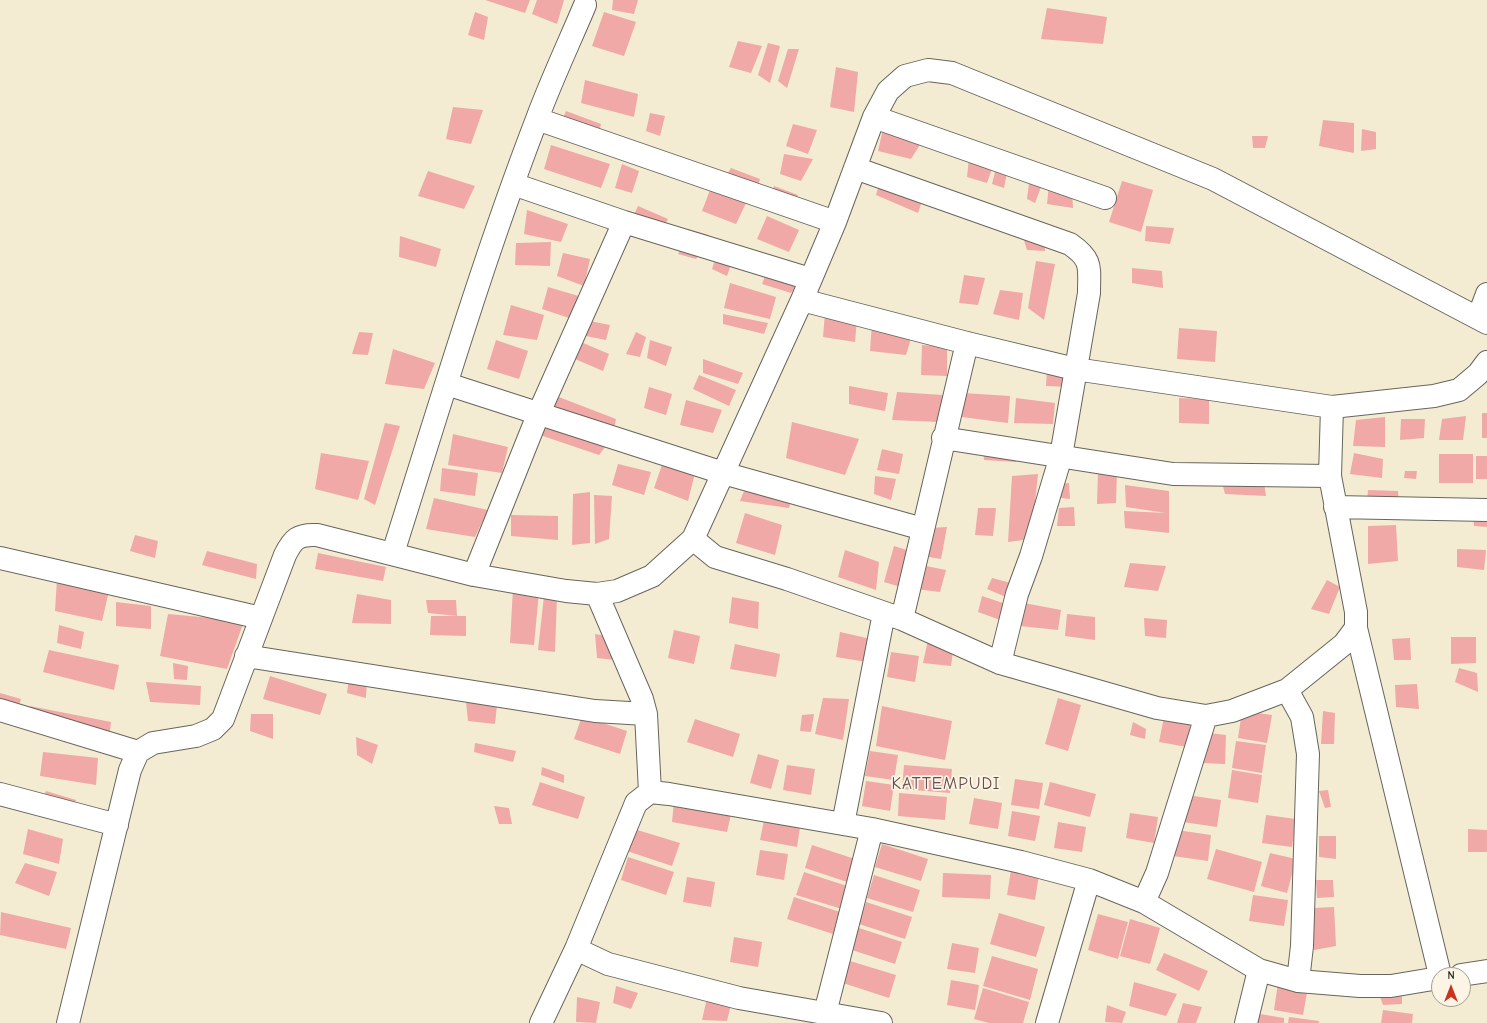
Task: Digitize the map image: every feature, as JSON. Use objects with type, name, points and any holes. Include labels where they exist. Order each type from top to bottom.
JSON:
[{"type":"street","points":[[393,553],[447,384],[514,184],[537,119],[584,5]]},
{"type":"street","points":[[68,1023],[130,770],[138,752],[153,743],[196,736],[213,728],[222,719],[292,540],[306,534],[317,535],[474,574],[566,591],[597,594],[617,591],[652,576],[693,539],[802,300],[835,222],[874,117],[888,91],[905,76],[928,70],[952,73],[1213,179],[1482,320],[1487,294]]},
{"type":"street","points":[[874,117],[1105,198]]},
{"type":"street","points":[[537,119],[835,222]]},
{"type":"street","points":[[855,168],[1070,244],[1083,253],[1089,266],[1089,293],[1060,456],[1031,556],[1017,594],[1000,663]]},
{"type":"street","points":[[514,184],[624,222],[810,279]]},
{"type":"street","points":[[474,574],[538,415],[624,222]]},
{"type":"street","points":[[802,300],[967,343],[1075,369],[1332,407],[1434,396],[1459,390],[1478,374],[1487,362]]},
{"type":"street","points":[[843,824],[893,616],[923,529],[943,438],[967,343]]},
{"type":"street","points":[[447,384],[538,415],[723,473],[923,529]]},
{"type":"street","points":[[1332,407],[1330,476],[1356,612],[1356,628],[1438,967]]},
{"type":"street","points":[[943,438],[1172,474],[1330,476]]},
{"type":"street","points":[[1336,507],[1487,510]]},
{"type":"street","points":[[693,539],[715,557],[787,579],[893,616],[1000,663],[1157,708],[1206,716],[1232,711],[1286,690],[1344,644],[1356,628]]},
{"type":"street","points":[[0,558],[261,618]]},
{"type":"street","points":[[597,594],[632,673],[646,714],[650,792]]},
{"type":"street","points":[[246,656],[595,711],[646,714]]},
{"type":"street","points":[[1286,690],[1302,717],[1308,754],[1302,946],[1298,980]]},
{"type":"street","points":[[0,710],[138,752]]},
{"type":"street","points":[[1144,902],[1157,873],[1206,716]]},
{"type":"street","points":[[541,1023],[576,949],[636,803],[650,792],[872,829],[1021,862],[1089,880],[1144,902],[1259,970],[1298,980],[1360,986],[1391,986],[1431,979]]},
{"type":"street","points":[[0,794],[117,825]]},
{"type":"street","points":[[824,1013],[872,829]]},
{"type":"street","points":[[1047,1023],[1089,880]]},
{"type":"street","points":[[576,949],[608,964],[740,998],[881,1023]]},
{"type":"street","points":[[1246,1023],[1259,970]]},
{"type":"street","points":[[1471,973],[1487,971]]},
{"type":"building","points":[[485,0],[530,0],[525,13]]},
{"type":"building","points":[[537,0],[564,0],[557,24],[532,14]]},
{"type":"building","points":[[613,0],[638,0],[634,14],[612,10]]},
{"type":"building","points":[[1047,8],[1107,17],[1103,44],[1041,39]]},
{"type":"building","points":[[475,12],[488,17],[484,40],[468,35]]},
{"type":"building","points":[[604,12],[636,22],[624,56],[592,46]]},
{"type":"building","points":[[738,41],[762,46],[751,73],[729,67]]},
{"type":"building","points":[[768,43],[780,46],[770,83],[758,75]]},
{"type":"building","points":[[788,49],[799,49],[787,88],[778,81]]},
{"type":"building","points":[[836,67],[858,72],[854,112],[830,107]]},
{"type":"building","points":[[585,80],[638,94],[634,117],[581,103]]},
{"type":"building","points":[[453,107],[483,110],[471,144],[446,139]]},
{"type":"building","points":[[566,111],[601,124],[598,136],[562,120]]},
{"type":"building","points":[[650,113],[665,116],[660,136],[646,131]]},
{"type":"building","points":[[1323,120],[1354,123],[1354,153],[1319,146]]},
{"type":"building","points":[[793,124],[817,130],[808,154],[786,146]]},
{"type":"building","points":[[883,129],[923,140],[911,159],[878,151]]},
{"type":"building","points":[[1362,129],[1376,132],[1376,149],[1361,151]]},
{"type":"building","points":[[1252,136],[1268,136],[1265,148],[1253,148]]},
{"type":"building","points":[[551,145],[610,164],[601,188],[544,169]]},
{"type":"building","points":[[784,154],[813,159],[801,181],[780,174]]},
{"type":"building","points":[[969,158],[994,163],[987,183],[967,177]]},
{"type":"building","points":[[622,164],[639,171],[632,193],[615,188]]},
{"type":"building","points":[[731,168],[760,179],[757,189],[726,176]]},
{"type":"building","points":[[996,168],[1007,173],[1004,188],[992,184]]},
{"type":"building","points":[[428,171],[475,186],[464,209],[418,196]]},
{"type":"building","points":[[1030,175],[1044,179],[1035,203],[1027,199]]},
{"type":"building","points":[[880,181],[923,198],[918,213],[876,195]]},
{"type":"building","points":[[1122,181],[1153,190],[1141,232],[1109,222]]},
{"type":"building","points":[[1049,184],[1072,190],[1073,208],[1047,204]]},
{"type":"building","points":[[774,186],[798,195],[794,203],[772,194]]},
{"type":"building","points":[[710,190],[747,201],[736,224],[702,211]]},
{"type":"building","points":[[638,206],[668,219],[664,227],[633,217]]},
{"type":"building","points":[[527,210],[568,224],[561,242],[524,234]]},
{"type":"building","points":[[767,216],[799,230],[789,252],[757,239]]},
{"type":"building","points":[[1146,226],[1174,228],[1170,244],[1145,241]]},
{"type":"building","points":[[688,229],[709,235],[704,242],[685,236]]},
{"type":"building","points":[[1022,234],[1044,239],[1045,251],[1027,250]]},
{"type":"building","points":[[400,236],[441,249],[436,267],[399,257]]},
{"type":"building","points":[[721,241],[737,247],[727,276],[712,269]]},
{"type":"building","points":[[551,242],[550,266],[515,265],[516,243]]},
{"type":"building","points":[[683,244],[703,250],[696,259],[678,254]]},
{"type":"building","points":[[563,253],[590,259],[584,286],[557,276]]},
{"type":"building","points":[[1036,261],[1055,264],[1044,320],[1028,308]]},
{"type":"building","points":[[1132,268],[1162,271],[1163,288],[1132,283]]},
{"type":"building","points":[[767,271],[799,280],[791,293],[762,284]]},
{"type":"building","points":[[964,275],[985,278],[978,305],[959,303]]},
{"type":"building","points":[[730,283],[776,297],[770,319],[724,308]]},
{"type":"building","points":[[548,287],[582,297],[572,319],[542,309]]},
{"type":"building","points":[[1000,290],[1023,293],[1019,320],[993,314]]},
{"type":"building","points":[[511,305],[544,315],[537,340],[503,335]]},
{"type":"building","points":[[825,313],[857,319],[855,342],[823,337]]},
{"type":"building","points":[[723,314],[768,323],[764,334],[723,324]]},
{"type":"building","points":[[585,320],[610,325],[606,340],[581,335]]},
{"type":"building","points":[[872,323],[912,335],[906,355],[870,351]]},
{"type":"building","points":[[1179,328],[1217,331],[1215,362],[1177,359]]},
{"type":"building","points":[[359,332],[373,333],[368,355],[352,354]]},
{"type":"building","points":[[636,332],[646,337],[640,357],[626,354]]},
{"type":"building","points":[[496,340],[528,351],[519,379],[487,369]]},
{"type":"building","points":[[650,340],[672,347],[666,366],[647,358]]},
{"type":"building","points":[[581,342],[609,354],[603,371],[575,359]]},
{"type":"building","points":[[922,345],[947,347],[947,376],[921,375]]},
{"type":"building","points":[[393,349],[435,363],[424,389],[385,384]]},
{"type":"building","points":[[703,359],[743,373],[738,384],[703,373]]},
{"type":"building","points":[[1047,369],[1072,370],[1071,387],[1046,386]]},
{"type":"building","points":[[699,375],[736,390],[729,406],[693,389]]},
{"type":"building","points":[[849,386],[888,393],[885,411],[849,404]]},
{"type":"building","points":[[649,387],[672,394],[666,415],[644,408]]},
{"type":"building","points":[[897,392],[943,395],[939,422],[892,420]]},
{"type":"building","points":[[963,393],[1010,396],[1008,423],[962,417]]},
{"type":"building","points":[[551,394],[616,419],[613,435],[546,411]]},
{"type":"building","points":[[1016,398],[1055,403],[1053,424],[1014,423]]},
{"type":"building","points":[[1179,398],[1209,399],[1209,424],[1179,423]]},
{"type":"building","points":[[686,400],[722,410],[713,433],[680,425]]},
{"type":"building","points":[[1482,413],[1487,413],[1487,438],[1482,438]]},
{"type":"building","points":[[1466,416],[1463,440],[1439,440],[1442,419]]},
{"type":"building","points":[[1385,417],[1385,447],[1353,446],[1356,420]]},
{"type":"building","points":[[1401,419],[1425,419],[1424,438],[1400,440]]},
{"type":"building","points":[[543,421],[609,442],[599,455],[537,434]]},
{"type":"building","points":[[792,422],[859,439],[845,475],[786,458]]},
{"type":"building","points":[[385,423],[400,426],[375,505],[364,499]]},
{"type":"building","points":[[453,434],[508,447],[502,473],[448,465]]},
{"type":"building","points":[[882,449],[903,454],[899,474],[877,470]]},
{"type":"building","points":[[983,450],[1017,453],[1016,462],[984,460]]},
{"type":"building","points":[[321,453],[369,461],[358,500],[315,489]]},
{"type":"building","points":[[1354,453],[1383,459],[1382,478],[1350,474]]},
{"type":"building","points":[[1439,454],[1473,454],[1473,483],[1439,483]]},
{"type":"building","points":[[1476,456],[1487,456],[1487,479],[1476,479]]},
{"type":"building","points":[[663,462],[695,473],[688,501],[654,488]]},
{"type":"building","points":[[618,464],[651,472],[644,495],[612,485]]},
{"type":"building","points":[[442,468],[478,473],[475,496],[440,491]]},
{"type":"building","points":[[1098,471],[1117,472],[1116,503],[1097,504]]},
{"type":"building","points":[[1405,471],[1417,471],[1416,479],[1404,478]]},
{"type":"building","points":[[1038,474],[1031,539],[1008,542],[1012,476]]},
{"type":"building","points":[[875,476],[896,479],[891,500],[874,494]]},
{"type":"building","points":[[1222,482],[1264,482],[1266,496],[1225,494]]},
{"type":"building","points":[[1069,483],[1070,499],[1061,498],[1060,484]]},
{"type":"building","points":[[1125,485],[1169,491],[1169,533],[1125,528],[1124,511],[1166,513],[1126,507]]},
{"type":"building","points":[[746,486],[792,497],[789,508],[740,501]]},
{"type":"building","points":[[1368,490],[1398,491],[1399,503],[1367,501]]},
{"type":"building","points":[[590,492],[590,543],[572,545],[573,494]]},
{"type":"building","points":[[594,495],[612,496],[609,539],[595,544]]},
{"type":"building","points":[[434,498],[488,510],[475,537],[426,529]]},
{"type":"building","points":[[1074,507],[1075,526],[1057,526],[1059,508]]},
{"type":"building","points":[[978,508],[996,508],[993,536],[975,535]]},
{"type":"building","points":[[745,513],[782,525],[775,555],[736,543]]},
{"type":"building","points":[[511,515],[558,516],[558,540],[511,536]]},
{"type":"building","points":[[1473,515],[1487,516],[1487,527],[1474,526]]},
{"type":"building","points":[[1396,525],[1398,561],[1368,564],[1368,526]]},
{"type":"building","points":[[947,527],[941,559],[923,556],[930,528]]},
{"type":"building","points":[[135,535],[158,541],[155,558],[130,551]]},
{"type":"building","points":[[894,546],[913,552],[904,588],[884,582]]},
{"type":"building","points":[[1457,549],[1486,550],[1484,570],[1457,567]]},
{"type":"building","points":[[845,550],[879,562],[876,590],[838,577]]},
{"type":"building","points":[[207,551],[257,564],[256,579],[202,565]]},
{"type":"building","points":[[318,553],[386,567],[383,581],[315,569]]},
{"type":"building","points":[[1130,563],[1166,566],[1158,591],[1124,587]]},
{"type":"building","points":[[921,565],[946,570],[940,592],[916,589]]},
{"type":"building","points":[[992,578],[1011,583],[1006,597],[987,589]]},
{"type":"building","points":[[57,579],[109,591],[102,621],[55,611]]},
{"type":"building","points":[[1327,580],[1340,587],[1329,614],[1311,609]]},
{"type":"building","points":[[513,588],[539,592],[534,645],[510,643]]},
{"type":"building","points":[[357,594],[391,600],[391,624],[352,623]]},
{"type":"building","points":[[544,596],[557,596],[555,652],[538,650]]},
{"type":"building","points":[[982,596],[1006,604],[1003,621],[978,612]]},
{"type":"building","points":[[732,597],[759,602],[758,629],[729,623]]},
{"type":"building","points":[[426,600],[456,600],[457,616],[428,613]]},
{"type":"building","points":[[116,602],[151,606],[151,629],[116,626]]},
{"type":"building","points":[[1024,603],[1061,610],[1058,630],[1020,626]]},
{"type":"building","points":[[168,614],[244,621],[227,669],[160,656]]},
{"type":"building","points":[[1067,614],[1095,617],[1095,640],[1065,636]]},
{"type":"building","points":[[431,616],[466,616],[466,636],[430,635]]},
{"type":"building","points":[[1144,618],[1167,620],[1166,638],[1145,636]]},
{"type":"building","points":[[59,625],[84,632],[81,649],[57,643]]},
{"type":"building","points":[[674,630],[700,636],[694,664],[668,658]]},
{"type":"building","points":[[840,632],[871,639],[867,662],[836,657]]},
{"type":"building","points":[[595,634],[606,636],[615,660],[597,658]]},
{"type":"building","points":[[1451,637],[1476,637],[1476,663],[1451,664]]},
{"type":"building","points":[[1410,638],[1411,660],[1394,660],[1392,639]]},
{"type":"building","points":[[928,640],[954,645],[951,666],[923,663]]},
{"type":"building","points":[[735,644],[780,654],[776,677],[730,669]]},
{"type":"building","points":[[49,650],[119,665],[114,690],[43,672]]},
{"type":"building","points":[[891,652],[919,656],[915,682],[887,677]]},
{"type":"building","points":[[173,663],[188,666],[187,680],[174,679]]},
{"type":"building","points":[[1459,668],[1477,673],[1478,692],[1455,682]]},
{"type":"building","points":[[270,676],[327,694],[320,715],[263,699]]},
{"type":"building","points":[[349,678],[367,680],[366,698],[347,693]]},
{"type":"building","points":[[146,682],[201,686],[200,705],[150,702]]},
{"type":"building","points":[[1417,684],[1419,709],[1396,707],[1395,685]]},
{"type":"building","points":[[0,693],[21,699],[18,709],[0,703]]},
{"type":"building","points":[[823,698],[849,699],[843,740],[815,734]]},
{"type":"building","points":[[1058,698],[1081,705],[1068,751],[1045,744]]},
{"type":"building","points":[[466,702],[497,705],[495,724],[468,721]]},
{"type":"building","points":[[30,706],[111,722],[109,739],[26,713]]},
{"type":"building","points":[[882,706],[952,721],[945,760],[876,746]]},
{"type":"building","points":[[1242,711],[1272,715],[1267,743],[1238,738]]},
{"type":"building","points":[[1323,711],[1335,713],[1334,744],[1321,744]]},
{"type":"building","points":[[251,714],[273,714],[273,739],[250,731]]},
{"type":"building","points":[[814,714],[811,732],[800,731],[802,715]]},
{"type":"building","points":[[582,716],[627,731],[620,754],[574,739]]},
{"type":"building","points":[[1164,717],[1191,721],[1187,747],[1159,742]]},
{"type":"building","points":[[695,719],[740,734],[733,757],[687,742]]},
{"type":"building","points":[[1133,722],[1146,729],[1145,739],[1130,735]]},
{"type":"building","points":[[1209,733],[1226,735],[1225,764],[1202,763]]},
{"type":"building","points":[[356,737],[378,745],[372,764],[357,755]]},
{"type":"building","points":[[1236,741],[1266,745],[1262,773],[1232,768]]},
{"type":"building","points":[[475,743],[516,751],[513,762],[474,752]]},
{"type":"building","points":[[870,751],[898,755],[894,780],[865,776]]},
{"type":"building","points":[[43,752],[98,758],[96,785],[40,776]]},
{"type":"building","points":[[758,754],[779,760],[771,789],[750,783]]},
{"type":"building","points":[[787,765],[815,769],[811,795],[783,790]]},
{"type":"building","points":[[904,765],[952,769],[950,793],[902,789]]},
{"type":"building","points":[[542,767],[564,775],[564,783],[541,775]]},
{"type":"building","points":[[1232,770],[1262,775],[1258,803],[1228,798]]},
{"type":"building","points":[[1015,779],[1043,783],[1039,809],[1011,805]]},
{"type":"building","points":[[866,781],[894,785],[890,811],[862,806]]},
{"type":"building","points":[[540,782],[585,797],[578,819],[532,805]]},
{"type":"building","points":[[1050,782],[1096,794],[1090,817],[1044,805]]},
{"type":"building","points":[[1328,790],[1331,807],[1325,808],[1319,791]]},
{"type":"building","points":[[46,791],[76,800],[73,808],[43,798]]},
{"type":"building","points":[[899,793],[947,797],[945,820],[898,816]]},
{"type":"building","points":[[1187,795],[1221,800],[1217,827],[1183,822]]},
{"type":"building","points":[[974,798],[1002,803],[998,829],[969,824]]},
{"type":"building","points":[[674,801],[732,810],[727,832],[672,822]]},
{"type":"building","points":[[494,806],[509,808],[512,824],[499,824]]},
{"type":"building","points":[[1012,811],[1040,816],[1035,841],[1008,836]]},
{"type":"building","points":[[1130,813],[1158,817],[1154,843],[1126,838]]},
{"type":"building","points":[[765,815],[801,821],[797,847],[760,840]]},
{"type":"building","points":[[1266,815],[1296,819],[1292,847],[1262,843]]},
{"type":"building","points":[[1058,822],[1086,827],[1082,852],[1054,848]]},
{"type":"building","points":[[28,829],[63,839],[59,864],[23,854]]},
{"type":"building","points":[[634,829],[680,843],[672,866],[627,851]]},
{"type":"building","points":[[1468,829],[1487,830],[1487,852],[1468,852]]},
{"type":"building","points":[[1177,830],[1211,835],[1208,861],[1173,856]]},
{"type":"building","points":[[1319,836],[1336,836],[1336,859],[1319,857]]},
{"type":"building","points":[[882,844],[928,859],[921,881],[875,867]]},
{"type":"building","points":[[812,845],[858,860],[850,883],[805,868]]},
{"type":"building","points":[[1216,849],[1262,862],[1254,892],[1207,879]]},
{"type":"building","points":[[760,850],[788,854],[784,880],[756,875]]},
{"type":"building","points":[[1270,853],[1296,859],[1287,893],[1261,886]]},
{"type":"building","points":[[628,857],[674,872],[666,895],[621,880]]},
{"type":"building","points":[[25,863],[57,872],[49,896],[15,883]]},
{"type":"building","points":[[1011,870],[1039,875],[1035,900],[1007,895]]},
{"type":"building","points":[[804,872],[850,887],[842,909],[796,895]]},
{"type":"building","points":[[943,873],[991,875],[990,899],[942,897]]},
{"type":"building","points":[[874,875],[920,890],[913,912],[867,898]]},
{"type":"building","points":[[687,877],[715,882],[711,907],[683,902]]},
{"type":"building","points":[[1316,880],[1333,880],[1334,897],[1317,898]]},
{"type":"building","points":[[1253,895],[1288,900],[1284,926],[1249,921]]},
{"type":"building","points":[[794,897],[840,912],[833,934],[787,919]]},
{"type":"building","points":[[866,902],[912,917],[905,939],[859,924]]},
{"type":"building","points":[[1334,907],[1336,946],[1314,950],[1313,908]]},
{"type":"building","points":[[1,912],[71,928],[66,949],[0,935]]},
{"type":"building","points":[[999,913],[1045,927],[1036,957],[990,944]]},
{"type":"building","points":[[1098,914],[1128,922],[1118,959],[1088,950]]},
{"type":"building","points":[[1130,919],[1160,928],[1150,964],[1120,956]]},
{"type":"building","points":[[856,927],[902,942],[895,964],[849,949]]},
{"type":"building","points":[[734,937],[762,942],[758,967],[730,962]]},
{"type":"building","points":[[952,943],[979,948],[975,973],[947,969]]},
{"type":"building","points":[[1164,953],[1208,971],[1199,991],[1156,970]]},
{"type":"building","points":[[992,956],[1038,969],[1030,1000],[983,986]]},
{"type":"building","points":[[850,961],[896,975],[889,998],[843,983]]},
{"type":"building","points":[[951,980],[979,985],[975,1010],[947,1005]]},
{"type":"building","points":[[1134,982],[1177,994],[1166,1016],[1129,1006]]},
{"type":"building","points":[[1278,983],[1308,987],[1303,1015],[1274,1010]]},
{"type":"building","points":[[616,986],[638,993],[631,1009],[613,1003]]},
{"type":"building","points":[[983,988],[1029,1002],[1023,1023],[989,1023],[974,1019]]},
{"type":"building","points":[[1402,988],[1402,1004],[1383,1005],[1378,991]]},
{"type":"building","points":[[577,997],[600,1002],[596,1023],[576,1022]]},
{"type":"building","points":[[707,998],[731,1005],[727,1021],[702,1020]]},
{"type":"building","points":[[1183,1003],[1202,1007],[1196,1023],[1177,1023]]},
{"type":"building","points":[[1107,1005],[1126,1012],[1122,1023],[1105,1022]]},
{"type":"building","points":[[1383,1010],[1413,1014],[1412,1023],[1381,1023]]},
{"type":"building","points":[[1254,1013],[1284,1018],[1284,1023],[1253,1023]]},
{"type":"building","points":[[1289,1017],[1319,1021],[1319,1023],[1288,1023]]},
{"type":"district","name":"KATTEMPUDI","points":[[946,784]]}]
